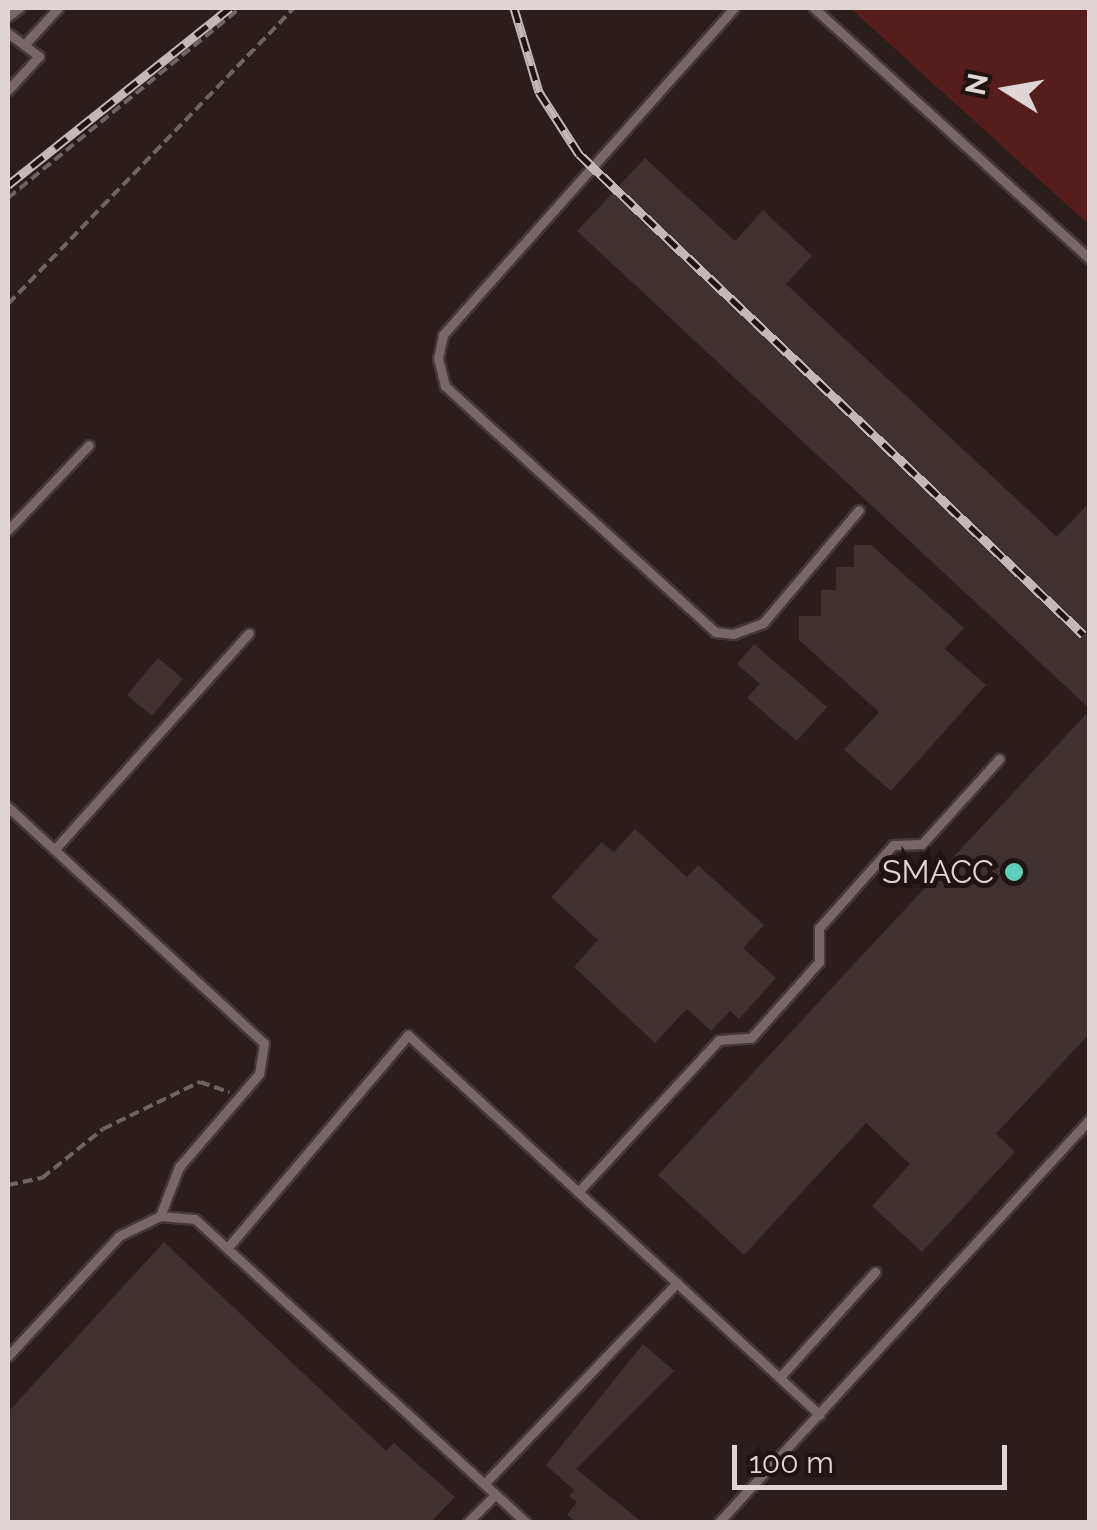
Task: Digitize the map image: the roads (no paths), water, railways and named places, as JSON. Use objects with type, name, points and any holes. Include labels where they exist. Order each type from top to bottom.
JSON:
[{"type":"lane","points":[[8,16],[19,8]]},
{"type":"lane","points":[[24,45],[58,8]]},
{"type":"lane","points":[[734,8],[443,334],[438,358],[444,386],[716,632],[733,634],[763,623],[859,510]]},
{"type":"lane","points":[[814,8],[1090,259]]},
{"type":"lane","points":[[8,33],[40,56],[8,90]]},
{"type":"lane","points":[[8,530],[89,445]]},
{"type":"lane","points":[[55,849],[249,634]]},
{"type":"lane","points":[[578,1192],[719,1040],[751,1038],[820,962],[819,928],[893,845],[922,844],[999,759]]},
{"type":"lane","points":[[8,808],[254,1029],[264,1058],[238,1103],[179,1167],[160,1216]]},
{"type":"lane","points":[[229,1246],[408,1035],[820,1414]]},
{"type":"lane","points":[[719,1522],[1090,1119]]},
{"type":"lane","points":[[8,1356],[119,1236],[160,1216],[195,1219],[229,1246],[526,1522]]},
{"type":"lane","points":[[780,1378],[875,1272]]},
{"type":"lane","points":[[484,1484],[677,1284]]},
{"type":"lane","points":[[468,1522],[495,1494]]},
{"type":"railway","points":[[8,185],[230,8]]},
{"type":"railway","points":[[514,8],[539,92],[579,154],[1084,635]]},
{"type":"place","name":"SMACC","points":[[1014,872]]}]
